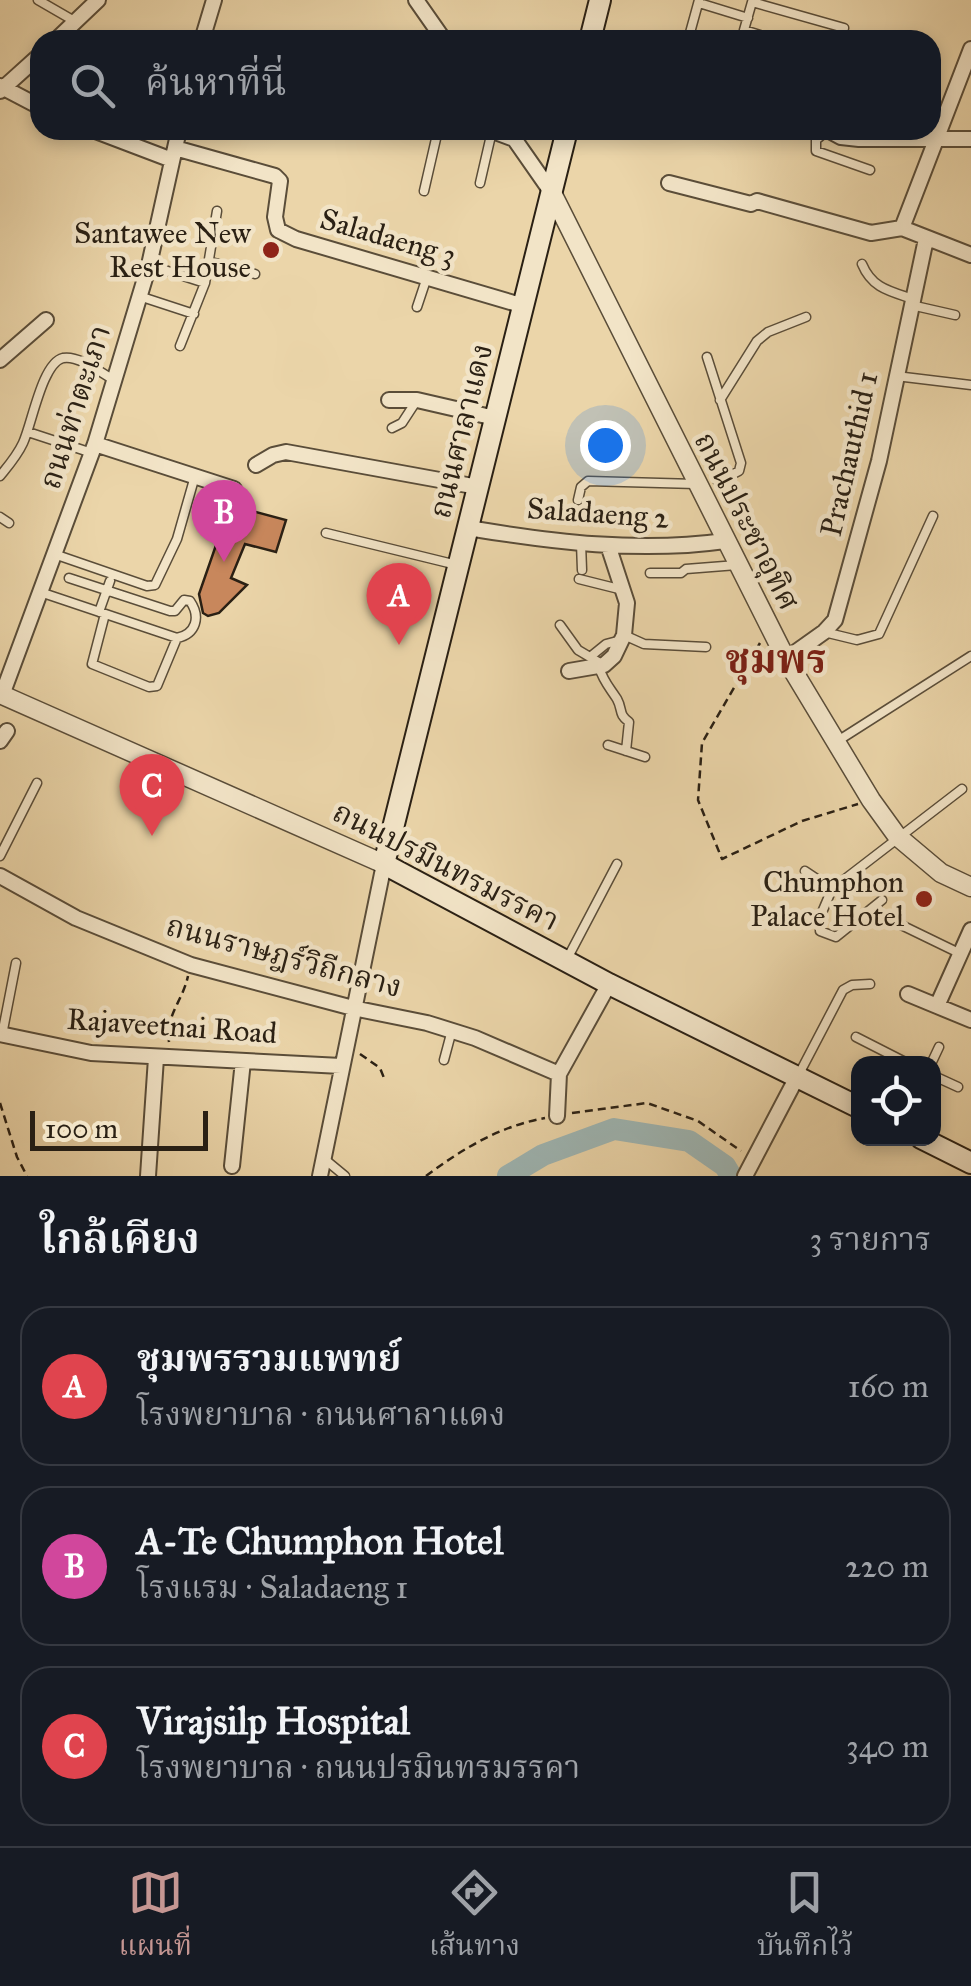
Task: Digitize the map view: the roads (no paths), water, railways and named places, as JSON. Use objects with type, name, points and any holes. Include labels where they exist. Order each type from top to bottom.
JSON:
[{"type":"main road","points":[[592,30],[600,0]]},
{"type":"main road","name":"ถนนศาลาแดง","points":[[384,864],[565,140]]},
{"type":"main road","name":"ถนนปรมินทรมรรคา","points":[[384,864],[609,984],[851,1104]]},
{"type":"main road","points":[[937,1146],[971,1163]]},
{"type":"street","points":[[67,30],[98,0]]},
{"type":"street","points":[[205,30],[214,0]]},
{"type":"street","points":[[416,0],[437,30]]},
{"type":"street","points":[[941,124],[971,49]]},
{"type":"street","points":[[30,63],[1,88],[30,102]]},
{"type":"street","points":[[941,137],[971,139]]},
{"type":"street","points":[[127,140],[174,154]]},
{"type":"street","name":"ถนนท่าตะเภา","points":[[1,694],[93,448],[140,296],[178,140]]},
{"type":"street","points":[[515,140],[552,193]]},
{"type":"street","points":[[902,228],[935,140]]},
{"type":"street","name":"Saladaeng 3","points":[[174,154],[275,176],[280,181],[274,216],[278,230],[296,239],[524,306]]},
{"type":"street","points":[[669,183],[751,204],[758,201],[871,233],[902,228],[971,255]]},
{"type":"street","name":"ถนนประชาอุทิศ","points":[[552,193],[706,485],[736,565],[836,742],[897,836],[941,873],[971,888]]},
{"type":"street","name":"Prachauthid 1","points":[[786,659],[835,620],[866,514],[926,238]]},
{"type":"street","points":[[0,360],[46,320]]},
{"type":"street","points":[[390,400],[417,400],[496,418]]},
{"type":"street","points":[[93,448],[234,489]]},
{"type":"street","points":[[256,465],[286,452],[478,487]]},
{"type":"street","name":"Saladaeng 2","points":[[468,528],[608,545],[687,546],[725,541]]},
{"type":"street","points":[[569,671],[614,656],[623,637],[627,614],[624,590],[608,545]]},
{"type":"street","name":"ถนนปรมินทรมรรคา","points":[[1,694],[384,864]]},
{"type":"street","points":[[320,1176],[384,864]]},
{"type":"street","name":"ถนนราษฎร์วิถีกลาง","points":[[0,876],[76,918],[190,964],[452,1030],[559,1074]]},
{"type":"street","points":[[938,1006],[971,930]]},
{"type":"street","points":[[557,1116],[559,1074],[609,984]]},
{"type":"street","points":[[908,994],[971,1020]]},
{"type":"street","name":"Rajaveetnai Road","points":[[1,1034],[91,1053],[340,1066]]},
{"type":"street","points":[[148,1176],[164,1059]]},
{"type":"street","points":[[232,1166],[242,1061]]},
{"type":"street","points":[[749,1168],[798,1077]]},
{"type":"lane","points":[[38,0],[76,22]]},
{"type":"lane","points":[[691,30],[699,2],[748,18]]},
{"type":"lane","points":[[744,30],[752,2],[844,30]]},
{"type":"lane","points":[[424,190],[436,140]]},
{"type":"lane","points":[[480,183],[489,140]]},
{"type":"lane","points":[[816,140],[816,151],[870,170]]},
{"type":"lane","points":[[180,346],[205,283],[217,211]]},
{"type":"lane","points":[[210,262],[255,274]]},
{"type":"lane","points":[[862,264],[868,278],[878,287],[954,315]]},
{"type":"lane","points":[[148,265],[205,283]]},
{"type":"lane","points":[[417,306],[427,277]]},
{"type":"lane","points":[[140,296],[194,314]]},
{"type":"lane","points":[[720,400],[757,341],[768,332],[806,317]]},
{"type":"lane","points":[[578,500],[588,481],[706,485],[741,467],[707,357]]},
{"type":"lane","points":[[0,476],[28,432],[45,378],[54,363],[63,358],[75,359],[114,380]]},
{"type":"lane","points":[[896,376],[971,386]]},
{"type":"lane","points":[[392,428],[402,423],[417,400]]},
{"type":"lane","points":[[28,432],[93,448]]},
{"type":"lane","points":[[54,554],[156,586],[177,539],[196,476]]},
{"type":"lane","points":[[824,632],[857,640],[879,634],[932,516]]},
{"type":"lane","points":[[0,517],[9,523]]},
{"type":"lane","points":[[326,533],[459,566]]},
{"type":"lane","points":[[581,543],[581,574],[624,590]]},
{"type":"lane","points":[[650,573],[682,574],[686,568],[736,565]]},
{"type":"lane","points":[[40,592],[177,638],[187,636],[194,628],[195,608],[190,602],[184,600],[174,612],[108,586],[70,578]]},
{"type":"lane","points":[[108,586],[92,664],[150,688],[157,686],[177,638]]},
{"type":"lane","points":[[560,625],[578,650],[598,663],[607,690],[616,698],[619,714],[629,722],[626,751]]},
{"type":"lane","points":[[623,637],[644,644],[706,647]]},
{"type":"lane","points":[[836,742],[971,656]]},
{"type":"lane","points":[[608,746],[645,757]]},
{"type":"lane","points":[[0,856],[37,783]]},
{"type":"lane","points":[[882,900],[836,937],[820,932],[818,924],[832,889],[962,789]]},
{"type":"lane","points":[[566,961],[618,864]]},
{"type":"lane","points":[[805,871],[832,889]]},
{"type":"lane","points":[[895,922],[961,954]]},
{"type":"lane","points":[[1,1034],[16,963]]},
{"type":"lane","points":[[798,1077],[844,990],[852,984],[870,984]]},
{"type":"lane","points":[[444,1060],[452,1030]]},
{"type":"lane","points":[[856,1038],[893,1056]]},
{"type":"lane","points":[[934,1056],[938,1047]]},
{"type":"lane","points":[[941,1080],[958,1088]]},
{"type":"lane","points":[[322,1157],[345,1176]]},
{"type":"waterway","points":[[508,1176],[543,1155],[614,1129],[689,1141],[725,1166],[731,1176]]},
{"type":"place","name":"Santawee New Rest House","points":[[271,250]]},
{"type":"place","name":"A-Te Chumphon Hotel","points":[[224,562]]},
{"type":"place","name":"ชุมพรรวมแพทย์","points":[[399,645]]},
{"type":"place","name":"Virajsilp Hospital","points":[[152,836]]},
{"type":"place","name":"Chumphon Palace Hotel","points":[[924,899]]},
{"type":"district","name":"ชุมพร","points":[[776,659]]}]
